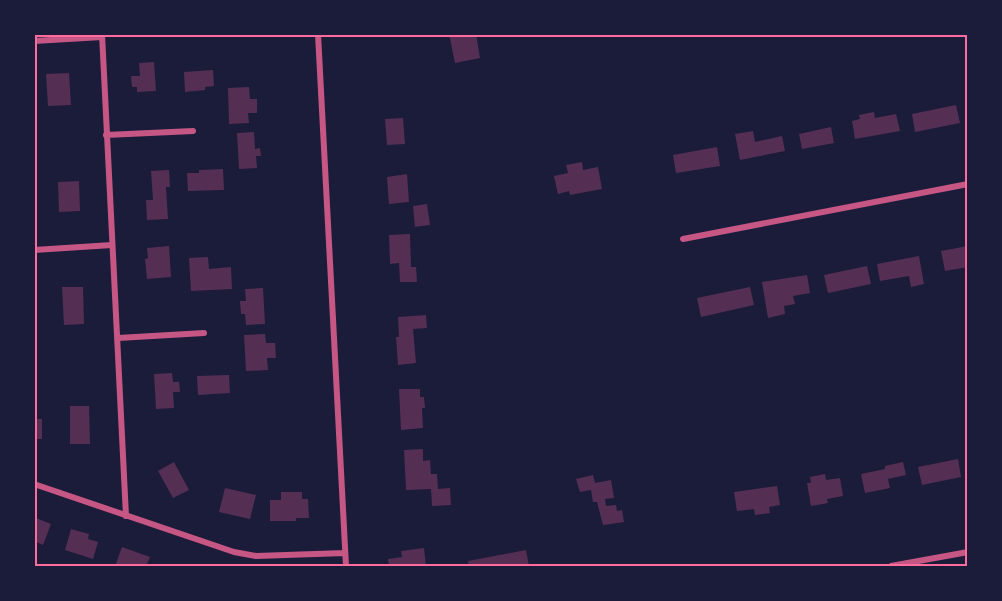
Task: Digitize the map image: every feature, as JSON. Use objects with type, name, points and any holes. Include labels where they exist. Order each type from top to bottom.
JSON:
[{"type":"street","points":[[318,34],[346,567]]},
{"type":"street","points":[[34,41],[102,36],[126,516]]},
{"type":"street","points":[[106,135],[193,131]]},
{"type":"street","points":[[682,239],[968,184]]},
{"type":"street","points":[[34,250],[112,245]]},
{"type":"street","points":[[118,338],[204,333]]},
{"type":"street","points":[[34,484],[214,546],[256,556],[345,553]]},
{"type":"street","points":[[891,567],[968,552]]},
{"type":"building","points":[[449,34],[476,34],[480,58],[455,63]]},
{"type":"building","points":[[154,62],[156,91],[137,92],[137,87],[132,87],[131,76],[140,76],[139,63]]},
{"type":"building","points":[[213,70],[214,86],[205,87],[205,90],[185,92],[184,72]]},
{"type":"building","points":[[69,73],[71,105],[48,106],[46,74]]},
{"type":"building","points":[[249,87],[250,99],[257,99],[257,113],[248,113],[249,123],[229,124],[228,88]]},
{"type":"building","points":[[956,105],[960,123],[915,132],[912,114]]},
{"type":"building","points":[[874,112],[875,118],[896,114],[900,131],[855,139],[852,121],[860,119],[859,115]]},
{"type":"building","points":[[403,118],[405,144],[387,145],[385,119]]},
{"type":"building","points":[[831,127],[834,143],[802,149],[799,134]]},
{"type":"building","points":[[753,131],[755,142],[782,136],[785,151],[740,160],[735,134]]},
{"type":"building","points":[[254,132],[255,149],[260,148],[261,156],[256,156],[257,168],[239,169],[237,133]]},
{"type":"building","points":[[717,147],[720,166],[676,173],[673,155]]},
{"type":"building","points":[[582,162],[583,170],[598,167],[602,189],[570,195],[569,191],[558,194],[554,176],[568,173],[566,165]]},
{"type":"building","points":[[223,169],[224,190],[188,191],[187,173]]},
{"type":"building","points":[[169,170],[170,187],[166,187],[168,219],[147,220],[146,200],[153,200],[151,171]]},
{"type":"building","points":[[407,174],[409,202],[389,204],[387,177]]},
{"type":"building","points":[[79,181],[80,211],[59,212],[58,182]]},
{"type":"building","points":[[427,204],[430,225],[415,227],[413,206]]},
{"type":"building","points":[[410,234],[411,267],[416,267],[417,282],[400,282],[399,263],[390,264],[389,235]]},
{"type":"building","points":[[169,246],[171,277],[147,279],[145,259],[148,258],[147,248]]},
{"type":"building","points":[[968,246],[968,267],[945,271],[941,251]]},
{"type":"building","points":[[919,256],[924,284],[911,287],[909,276],[880,281],[877,264]]},
{"type":"building","points":[[208,257],[209,269],[231,267],[232,289],[191,291],[189,258]]},
{"type":"building","points":[[867,266],[871,284],[828,293],[824,275]]},
{"type":"building","points":[[807,275],[810,293],[793,296],[795,304],[784,306],[785,314],[768,318],[762,282]]},
{"type":"building","points":[[62,287],[83,287],[84,324],[64,325]]},
{"type":"building","points":[[750,287],[754,305],[701,317],[697,298]]},
{"type":"building","points":[[263,288],[265,324],[246,325],[245,314],[241,314],[240,301],[246,301],[245,289]]},
{"type":"building","points":[[426,315],[427,328],[413,329],[416,363],[398,365],[396,337],[399,337],[398,317]]},
{"type":"building","points":[[265,334],[266,343],[275,343],[276,358],[267,358],[268,370],[246,371],[244,335]]},
{"type":"building","points":[[172,373],[173,382],[179,382],[180,392],[173,392],[174,408],[156,409],[154,374]]},
{"type":"building","points":[[229,375],[230,393],[198,395],[197,376]]},
{"type":"building","points":[[399,389],[420,389],[420,397],[424,397],[425,408],[422,408],[423,428],[401,430]]},
{"type":"building","points":[[70,406],[89,406],[90,444],[70,444]]},
{"type":"building","points":[[34,419],[42,419],[42,439],[34,439]]},
{"type":"building","points":[[423,449],[423,461],[430,460],[431,474],[437,474],[438,489],[450,488],[451,505],[432,506],[431,489],[406,490],[404,450]]},
{"type":"building","points":[[958,459],[961,477],[922,485],[918,467]]},
{"type":"building","points":[[174,462],[189,490],[173,498],[158,471]]},
{"type":"building","points":[[903,462],[906,475],[888,479],[890,488],[865,493],[861,474]]},
{"type":"building","points":[[825,474],[826,480],[840,478],[843,496],[827,499],[828,503],[811,506],[807,483],[811,483],[810,477]]},
{"type":"building","points":[[593,475],[595,483],[611,480],[614,498],[605,499],[606,506],[616,505],[617,511],[622,510],[624,522],[603,525],[597,502],[593,502],[591,490],[580,492],[576,479]]},
{"type":"building","points":[[777,486],[780,505],[769,507],[770,513],[755,515],[754,509],[737,511],[734,492]]},
{"type":"building","points":[[225,488],[256,495],[250,519],[219,512]]},
{"type":"building","points":[[281,492],[302,492],[302,499],[308,499],[309,518],[296,518],[296,521],[270,521],[270,500],[281,500]]},
{"type":"building","points":[[36,518],[51,524],[43,545],[34,541],[34,520]]},
{"type":"building","points":[[71,529],[89,534],[88,539],[98,542],[93,559],[65,550]]},
{"type":"building","points":[[122,547],[150,557],[146,566],[115,566]]},
{"type":"building","points":[[424,548],[426,566],[389,566],[388,559],[402,557],[401,551]]},
{"type":"building","points":[[526,550],[529,566],[469,566],[468,561]]}]
